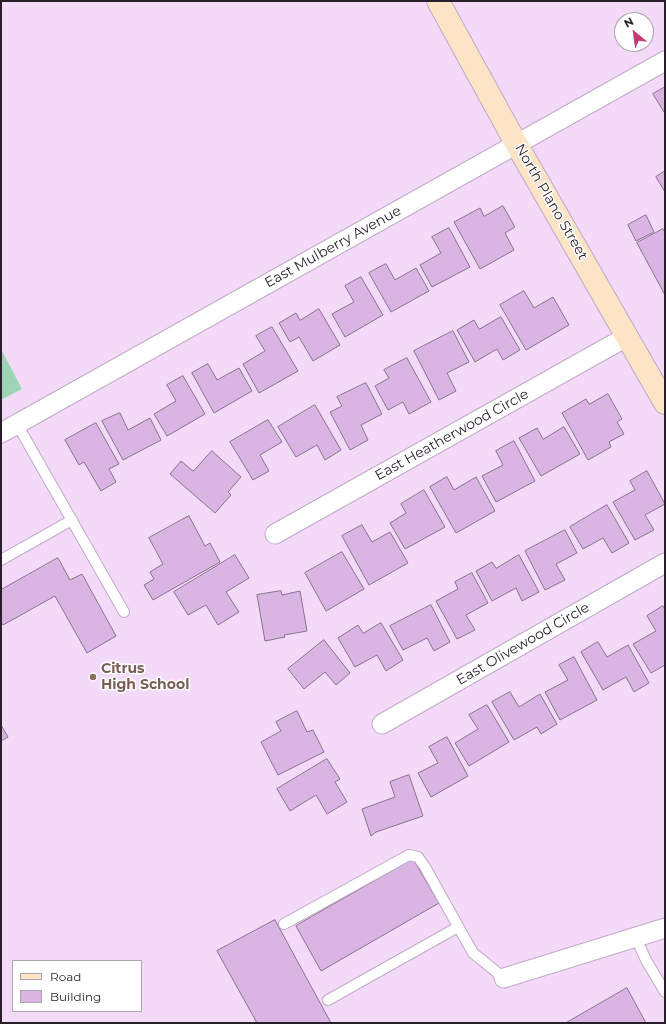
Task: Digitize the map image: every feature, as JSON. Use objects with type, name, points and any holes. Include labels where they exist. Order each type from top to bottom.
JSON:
[{"type":"street","name":"North Plano Street","points":[[438,1],[517,145],[628,336],[665,403]]},
{"type":"street","name":"East Mulberry Avenue","points":[[9,428],[665,61]]},
{"type":"street","name":"East Heatherwood Circle","points":[[275,534],[628,336]]},
{"type":"street","name":"East Olivewood Circle","points":[[382,724],[665,563]]},
{"type":"street","points":[[504,978],[665,928]]},
{"type":"lane","points":[[9,428],[72,520],[124,612]]},
{"type":"lane","points":[[1,560],[72,520]]},
{"type":"lane","points":[[284,924],[409,855],[418,857],[473,953],[504,978]]},
{"type":"lane","points":[[328,1000],[458,927]]},
{"type":"lane","points":[[636,938],[646,960],[665,992]]},
{"type":"green space","points":[[1,349],[22,389],[1,400]]},
{"type":"building","points":[[665,87],[665,112],[664,112],[653,94]]},
{"type":"building","points":[[665,171],[665,192],[656,177]]},
{"type":"building","points":[[503,206],[515,227],[505,233],[514,250],[480,269],[454,222],[480,208],[484,216]]},
{"type":"building","points":[[646,215],[654,232],[636,241],[628,225]]},
{"type":"building","points":[[449,228],[470,267],[432,287],[420,265],[441,253],[432,237]]},
{"type":"building","points":[[663,229],[665,232],[665,295],[637,243]]},
{"type":"building","points":[[386,264],[395,280],[416,268],[429,291],[391,312],[369,273]]},
{"type":"building","points":[[361,277],[383,315],[345,337],[332,314],[354,302],[345,286]]},
{"type":"building","points":[[524,291],[534,308],[553,297],[569,325],[526,350],[500,305]]},
{"type":"building","points":[[319,309],[340,345],[313,361],[299,337],[290,342],[279,323],[296,313],[300,320]]},
{"type":"building","points":[[501,317],[520,350],[503,360],[497,349],[475,362],[457,330],[474,320],[479,329]]},
{"type":"building","points":[[272,327],[298,371],[259,393],[243,364],[265,351],[256,336]]},
{"type":"building","points":[[453,331],[469,362],[447,373],[456,391],[439,400],[414,351]]},
{"type":"building","points":[[407,358],[431,402],[409,414],[403,402],[388,410],[375,386],[389,378],[384,370]]},
{"type":"building","points":[[208,364],[217,380],[239,368],[252,391],[214,413],[192,373]]},
{"type":"building","points":[[183,376],[205,414],[167,436],[154,414],[176,401],[167,385]]},
{"type":"building","points":[[366,383],[382,414],[361,425],[368,440],[350,450],[330,412],[342,406],[337,397]]},
{"type":"building","points":[[608,394],[622,419],[617,422],[624,434],[609,442],[611,447],[588,460],[562,413],[586,399],[589,404]]},
{"type":"building","points":[[315,405],[341,450],[325,460],[317,445],[296,457],[278,427]]},
{"type":"building","points":[[120,413],[128,430],[150,418],[161,440],[123,460],[102,421]]},
{"type":"building","points":[[268,420],[282,442],[260,455],[269,471],[253,480],[230,442]]},
{"type":"building","points":[[96,423],[119,464],[109,469],[116,482],[101,491],[84,462],[79,465],[65,440]]},
{"type":"building","points":[[564,427],[580,454],[541,476],[519,438],[537,428],[543,439]]},
{"type":"building","points":[[514,441],[535,481],[496,502],[482,476],[503,465],[496,451]]},
{"type":"building","points":[[212,451],[241,477],[228,492],[231,495],[215,513],[170,474],[181,461],[193,471]]},
{"type":"building","points":[[647,471],[665,504],[645,515],[654,530],[635,540],[613,502],[635,490],[630,481]]},
{"type":"building","points":[[447,477],[454,490],[476,477],[495,511],[456,533],[430,487]]},
{"type":"building","points":[[424,490],[445,527],[405,549],[390,523],[406,513],[401,504]]},
{"type":"building","points":[[607,505],[629,543],[612,553],[603,538],[583,549],[570,527]]},
{"type":"building","points":[[189,516],[205,546],[210,543],[220,562],[153,600],[144,585],[154,579],[150,572],[163,564],[149,538]]},
{"type":"building","points":[[362,525],[372,542],[390,532],[408,563],[369,585],[342,536]]},
{"type":"building","points":[[565,530],[577,553],[556,564],[565,580],[545,590],[525,551]]},
{"type":"building","points":[[342,552],[364,589],[326,611],[305,573]]},
{"type":"building","points":[[235,555],[249,578],[226,592],[239,612],[218,625],[206,605],[188,615],[174,592]]},
{"type":"building","points":[[519,555],[539,592],[522,601],[516,588],[492,601],[476,571],[492,562],[496,568]]},
{"type":"building","points":[[58,558],[70,580],[82,574],[116,636],[87,653],[55,596],[3,625],[1,622],[1,590]]},
{"type":"building","points":[[472,573],[488,603],[466,615],[475,630],[457,639],[436,601],[458,589],[455,582]]},
{"type":"building","points":[[281,591],[282,595],[300,591],[307,631],[284,635],[285,637],[265,641],[257,595]]},
{"type":"building","points":[[431,605],[450,642],[434,651],[427,638],[403,650],[390,626]]},
{"type":"building","points":[[663,606],[665,609],[665,665],[651,673],[633,644],[656,631],[647,616]]},
{"type":"building","points":[[381,623],[403,660],[386,671],[377,655],[355,667],[338,638],[358,625],[363,633]]},
{"type":"building","points":[[324,640],[350,673],[336,685],[325,672],[304,689],[288,669]]},
{"type":"building","points":[[598,642],[607,657],[628,645],[649,683],[634,692],[626,677],[603,690],[581,652]]},
{"type":"building","points":[[574,657],[597,700],[560,720],[545,692],[568,680],[559,665]]},
{"type":"building","points":[[510,692],[519,707],[540,694],[557,724],[541,734],[537,727],[514,740],[492,702]]},
{"type":"building","points":[[487,705],[509,742],[469,766],[455,743],[478,729],[469,715]]},
{"type":"building","points":[[297,711],[307,732],[313,730],[324,752],[278,775],[261,742],[281,731],[276,722]]},
{"type":"building","points":[[1,725],[8,737],[1,741]]},
{"type":"building","points":[[447,737],[468,776],[431,797],[418,773],[438,763],[429,747]]},
{"type":"building","points":[[327,759],[340,779],[335,782],[347,802],[327,814],[316,795],[290,811],[277,789]]},
{"type":"building","points":[[409,775],[423,816],[376,832],[371,836],[362,809],[395,797],[390,782]]},
{"type":"building","points":[[413,859],[439,903],[321,971],[296,926]]},
{"type":"building","points":[[275,920],[331,1023],[257,1023],[217,951]]},
{"type":"building","points":[[627,988],[646,1023],[566,1023]]},
{"type":"place","name":"Citrus High School","points":[[93,677]]}]
